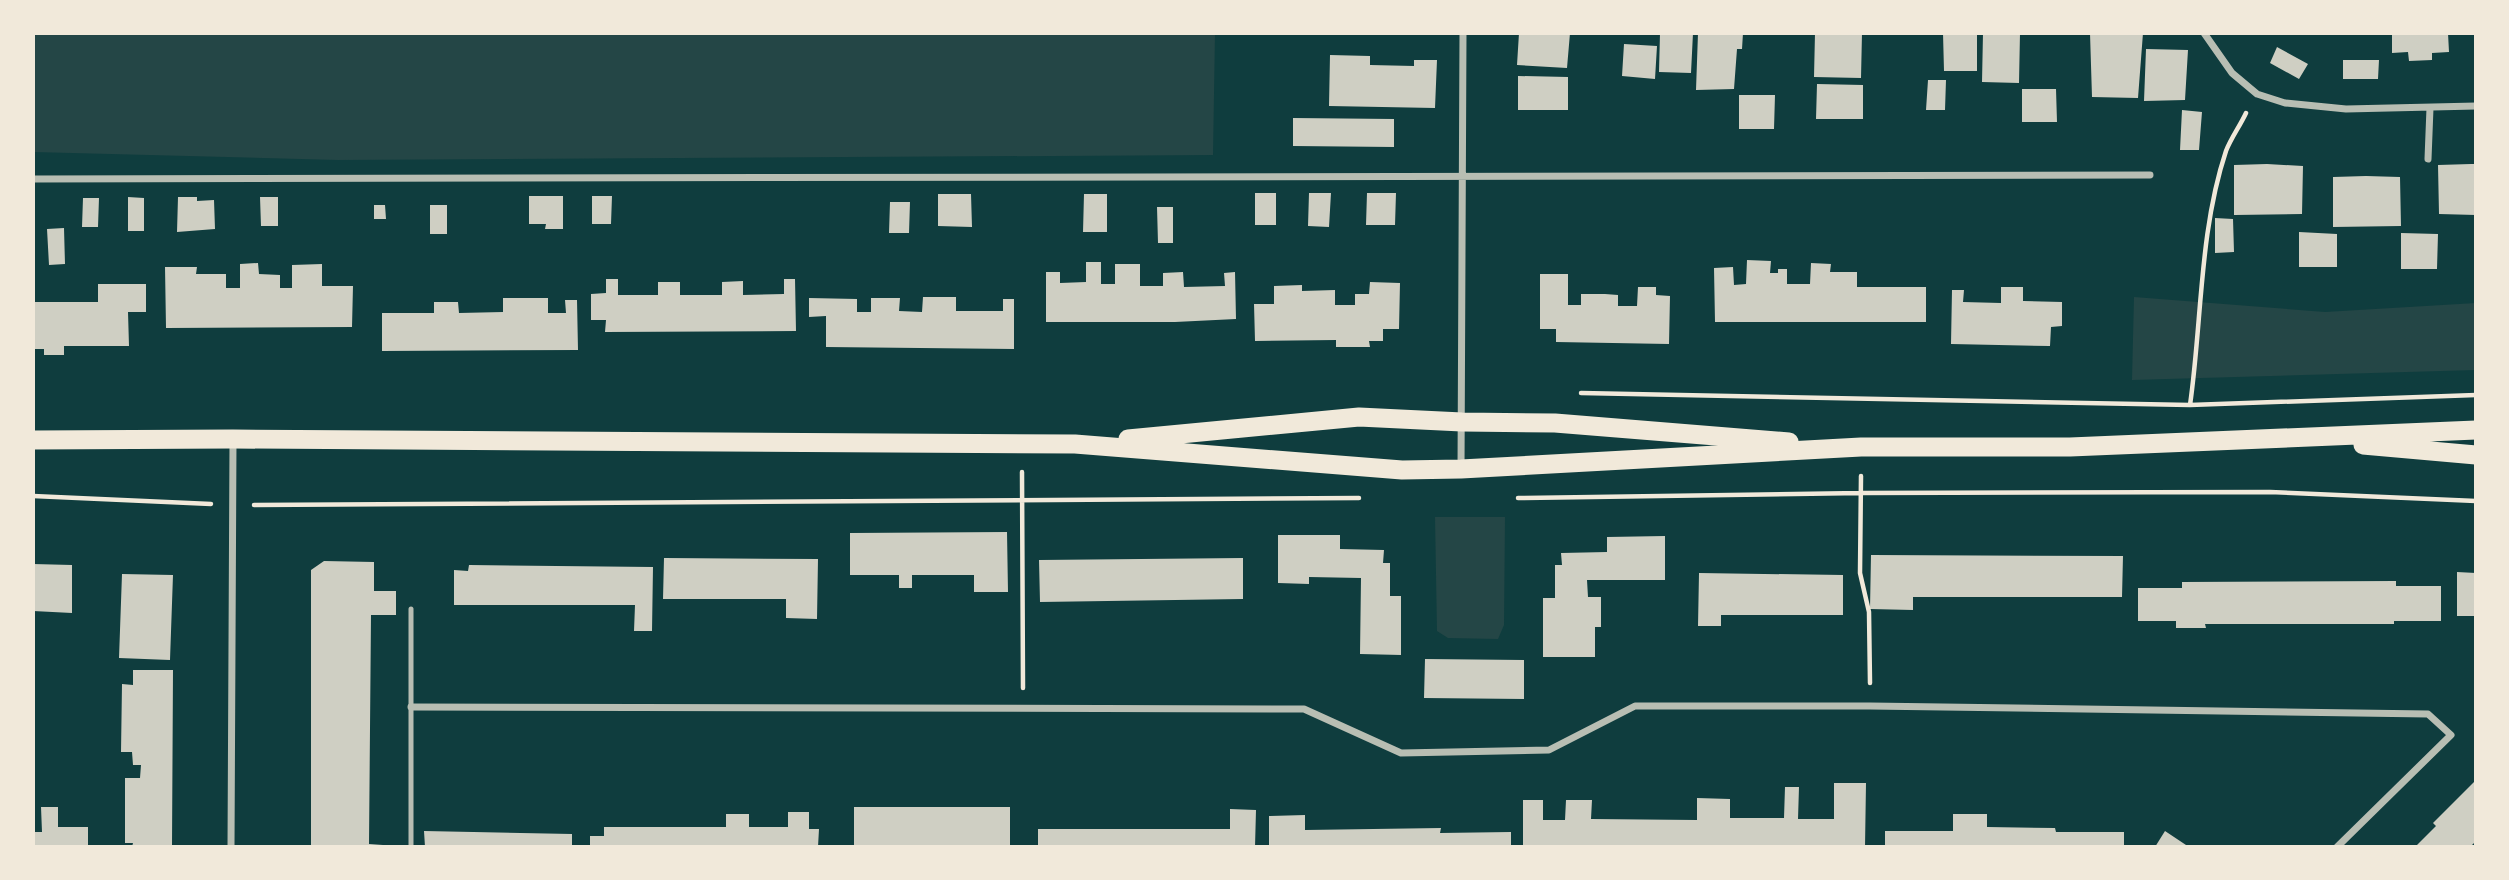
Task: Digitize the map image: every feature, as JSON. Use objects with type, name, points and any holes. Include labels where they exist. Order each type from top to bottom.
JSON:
[{"type":"highway","points":[[1075,444],[1359,417],[1555,423],[1861,447]]},
{"type":"highway","points":[[33,440],[1075,444],[1402,470],[1461,470],[1861,447],[2070,447],[2476,430]]},
{"type":"highway","points":[[2292,439],[2476,455]]},
{"type":"street","points":[[1461,470],[1463,33]]},
{"type":"street","points":[[2204,33],[2232,72],[2257,94],[2284,103],[2346,109],[2476,106]]},
{"type":"street","points":[[2428,159],[2430,108]]},
{"type":"street","points":[[33,179],[2150,176]]},
{"type":"street","points":[[232,847],[233,439]]},
{"type":"street","points":[[411,707],[1304,709],[1401,753],[1549,750],[1635,706],[1870,706],[2428,715],[2451,735],[2337,847]]},
{"type":"lane","points":[[411,609],[411,847]]},
{"type":"path","points":[[2190,405],[2209,220],[2227,150],[2257,94]]},
{"type":"path","points":[[1555,423],[1555,393],[2190,405],[2476,395]]},
{"type":"path","points":[[1022,443],[1023,708]]},
{"type":"path","points":[[1861,447],[1860,573],[1869,612],[1870,706]]},
{"type":"path","points":[[1553,465],[1555,497]]},
{"type":"path","points":[[1516,498],[1861,493],[2270,492],[2476,501]]},
{"type":"path","points":[[33,496],[233,505],[1365,498]]},
{"type":"shaded area","points":[[33,33],[1215,33],[1213,155],[338,160],[33,152]]},
{"type":"shaded area","points":[[2134,297],[2325,312],[2476,303],[2476,370],[2132,380]]},
{"type":"shaded area","points":[[1435,517],[1505,517],[1504,625],[1498,639],[1448,638],[1437,631]]},
{"type":"building","points":[[1519,33],[1570,33],[1567,68],[1517,65]]},
{"type":"building","points":[[1660,33],[1693,33],[1691,73],[1659,72]]},
{"type":"building","points":[[1698,33],[1743,33],[1742,49],[1737,49],[1734,89],[1696,90]]},
{"type":"building","points":[[1815,33],[1862,33],[1861,78],[1814,77]]},
{"type":"building","points":[[1943,33],[1977,33],[1977,71],[1944,71]]},
{"type":"building","points":[[1983,33],[2020,33],[2019,83],[1982,82]]},
{"type":"building","points":[[2090,33],[2143,33],[2138,98],[2092,97]]},
{"type":"building","points":[[2392,33],[2448,33],[2449,52],[2432,53],[2432,60],[2409,61],[2408,52],[2392,53]]},
{"type":"building","points":[[1624,44],[1657,46],[1655,79],[1622,76]]},
{"type":"building","points":[[2277,47],[2308,64],[2299,79],[2270,63]]},
{"type":"building","points":[[2146,49],[2188,50],[2185,100],[2144,101]]},
{"type":"building","points":[[1330,55],[1370,56],[1370,65],[1414,66],[1414,60],[1437,60],[1435,108],[1329,106]]},
{"type":"building","points":[[2343,60],[2379,60],[2378,79],[2343,79]]},
{"type":"building","points":[[1518,76],[1568,77],[1568,110],[1518,110]]},
{"type":"building","points":[[1928,80],[1946,80],[1945,110],[1926,110]]},
{"type":"building","points":[[1817,84],[1863,85],[1863,119],[1816,119]]},
{"type":"building","points":[[2022,89],[2056,89],[2057,122],[2022,122]]},
{"type":"building","points":[[1739,95],[1775,95],[1774,129],[1739,129]]},
{"type":"building","points":[[2182,110],[2202,112],[2199,150],[2180,150]]},
{"type":"building","points":[[1293,118],[1394,119],[1394,147],[1293,146]]},
{"type":"building","points":[[2476,164],[2476,215],[2439,214],[2438,165]]},
{"type":"building","points":[[2234,165],[2303,166],[2302,214],[2234,215]]},
{"type":"building","points":[[2333,177],[2400,177],[2401,226],[2333,227]]},
{"type":"building","points":[[1255,193],[1276,193],[1276,225],[1255,225]]},
{"type":"building","points":[[1309,193],[1331,193],[1329,227],[1308,226]]},
{"type":"building","points":[[1367,193],[1396,193],[1395,225],[1366,225]]},
{"type":"building","points":[[938,194],[971,194],[972,227],[938,226]]},
{"type":"building","points":[[1084,194],[1107,194],[1107,232],[1083,232]]},
{"type":"building","points":[[529,196],[563,196],[563,229],[545,229],[546,224],[529,224]]},
{"type":"building","points":[[592,196],[612,196],[611,224],[592,224]]},
{"type":"building","points":[[128,197],[144,198],[144,231],[128,231]]},
{"type":"building","points":[[178,197],[197,197],[197,201],[214,200],[215,229],[177,232]]},
{"type":"building","points":[[260,197],[278,197],[278,226],[261,226]]},
{"type":"building","points":[[83,198],[99,198],[98,227],[82,227]]},
{"type":"building","points":[[890,202],[910,202],[909,233],[889,233]]},
{"type":"building","points":[[374,205],[385,205],[386,219],[374,219]]},
{"type":"building","points":[[430,205],[447,205],[447,234],[430,234]]},
{"type":"building","points":[[1157,207],[1173,207],[1173,243],[1158,243]]},
{"type":"building","points":[[2215,218],[2233,219],[2234,252],[2215,253]]},
{"type":"building","points":[[64,228],[65,264],[49,265],[47,229]]},
{"type":"building","points":[[2299,232],[2337,234],[2337,267],[2299,267]]},
{"type":"building","points":[[2401,233],[2438,234],[2437,269],[2401,269]]},
{"type":"building","points":[[1747,260],[1771,261],[1770,273],[1787,269],[1787,284],[1810,284],[1811,263],[1831,264],[1830,272],[1857,272],[1857,287],[1926,287],[1926,322],[1715,322],[1714,268],[1733,267],[1734,285],[1746,284]]},
{"type":"building","points":[[1086,262],[1101,262],[1101,284],[1115,284],[1115,264],[1140,264],[1140,286],[1163,286],[1163,273],[1183,272],[1184,287],[1225,286],[1224,273],[1235,272],[1236,319],[1046,322],[1046,272],[1060,272],[1060,283],[1086,282]]},
{"type":"building","points":[[258,263],[259,274],[280,275],[280,288],[292,288],[292,265],[322,264],[322,286],[353,286],[352,327],[166,328],[165,267],[197,267],[196,274],[226,274],[226,288],[240,288],[240,264]]},
{"type":"building","points":[[1540,274],[1568,274],[1568,305],[1581,305],[1581,294],[1605,294],[1618,295],[1618,306],[1637,306],[1638,287],[1656,287],[1656,295],[1670,296],[1669,344],[1556,342],[1556,329],[1540,329]]},
{"type":"building","points":[[606,279],[618,279],[618,295],[658,295],[658,282],[680,282],[680,295],[722,295],[722,282],[743,281],[743,295],[784,294],[784,279],[795,279],[796,331],[605,332],[606,320],[591,320],[591,294],[606,293]]},
{"type":"building","points":[[1370,282],[1400,283],[1399,329],[1383,329],[1383,341],[1369,341],[1370,347],[1336,347],[1336,340],[1255,341],[1254,304],[1274,304],[1274,286],[1302,285],[1302,291],[1335,290],[1335,305],[1355,305],[1355,294],[1369,294]]},
{"type":"building","points":[[98,284],[146,284],[146,312],[128,312],[129,346],[64,346],[64,355],[44,355],[44,349],[33,349],[33,302],[98,302]]},
{"type":"building","points":[[2001,287],[2023,287],[2023,301],[2062,302],[2062,326],[2051,327],[2050,346],[1951,344],[1952,290],[1964,290],[1963,302],[2001,303]]},
{"type":"building","points":[[923,297],[956,297],[956,311],[1003,311],[1003,299],[1014,299],[1014,349],[826,347],[826,316],[809,317],[809,298],[857,299],[857,312],[871,312],[871,298],[900,298],[899,311],[922,312]]},
{"type":"building","points":[[503,298],[548,298],[548,313],[566,313],[565,300],[577,300],[578,350],[382,351],[382,313],[434,313],[434,302],[458,302],[459,313],[503,312]]},
{"type":"building","points":[[1007,532],[1008,592],[974,592],[974,575],[912,575],[912,588],[899,588],[899,575],[850,575],[850,533]]},
{"type":"building","points":[[1278,535],[1340,535],[1340,549],[1384,550],[1383,563],[1390,563],[1390,596],[1401,596],[1401,655],[1360,654],[1361,578],[1309,577],[1309,584],[1278,583]]},
{"type":"building","points":[[1665,536],[1665,580],[1587,580],[1588,597],[1601,597],[1601,627],[1595,627],[1595,657],[1543,657],[1543,598],[1555,598],[1555,565],[1562,565],[1561,553],[1607,552],[1607,537]]},
{"type":"building","points":[[1871,555],[2123,556],[2122,597],[1913,597],[1913,610],[1870,609]]},
{"type":"building","points":[[664,558],[818,559],[817,619],[786,618],[786,599],[663,599]]},
{"type":"building","points":[[1243,558],[1243,599],[1040,602],[1039,560]]},
{"type":"building","points":[[324,561],[374,562],[374,591],[396,591],[396,615],[371,615],[369,844],[383,847],[311,847],[311,570]]},
{"type":"building","points":[[33,564],[72,565],[72,613],[33,611]]},
{"type":"building","points":[[469,565],[653,567],[652,631],[634,631],[635,605],[454,605],[454,570],[468,571]]},
{"type":"building","points":[[2457,572],[2476,573],[2476,616],[2457,616]]},
{"type":"building","points":[[1699,573],[1843,575],[1843,615],[1721,615],[1721,626],[1698,626]]},
{"type":"building","points":[[122,574],[173,575],[170,660],[119,658]]},
{"type":"building","points":[[2396,581],[2396,586],[2441,586],[2441,621],[2394,621],[2394,624],[2205,624],[2206,628],[2176,628],[2176,621],[2138,621],[2138,588],[2182,588],[2182,582]]},
{"type":"building","points":[[1425,659],[1524,660],[1524,699],[1424,698]]},
{"type":"building","points":[[133,670],[173,670],[172,847],[132,847],[133,843],[125,843],[125,778],[140,778],[141,765],[133,765],[132,752],[121,752],[122,684],[133,685]]},
{"type":"building","points":[[2476,780],[2476,841],[2470,847],[2415,847],[2436,826],[2433,823]]},
{"type":"building","points":[[1834,783],[1866,783],[1865,847],[1523,847],[1523,800],[1543,800],[1543,820],[1565,820],[1566,800],[1592,800],[1591,819],[1697,820],[1697,798],[1730,799],[1730,818],[1784,818],[1785,787],[1799,787],[1798,819],[1834,819]]},
{"type":"building","points":[[41,807],[58,807],[58,827],[88,827],[88,847],[33,847],[33,832],[42,832]]},
{"type":"building","points":[[854,807],[1010,807],[1010,847],[854,847]]},
{"type":"building","points":[[1230,809],[1256,810],[1255,847],[1038,847],[1038,829],[1230,829]]},
{"type":"building","points":[[788,812],[809,812],[809,829],[819,829],[818,847],[590,847],[590,836],[604,836],[604,827],[726,827],[726,814],[749,814],[749,827],[788,827]]},
{"type":"building","points":[[1953,814],[1987,814],[1987,827],[2055,828],[2056,832],[2124,832],[2124,847],[1885,847],[1885,831],[1953,831]]},
{"type":"building","points":[[1305,815],[1305,830],[1441,828],[1440,833],[1511,832],[1511,847],[1269,847],[1269,816]]},
{"type":"building","points":[[424,831],[572,834],[572,847],[425,847]]},
{"type":"building","points":[[2165,831],[2189,847],[2155,847]]}]
